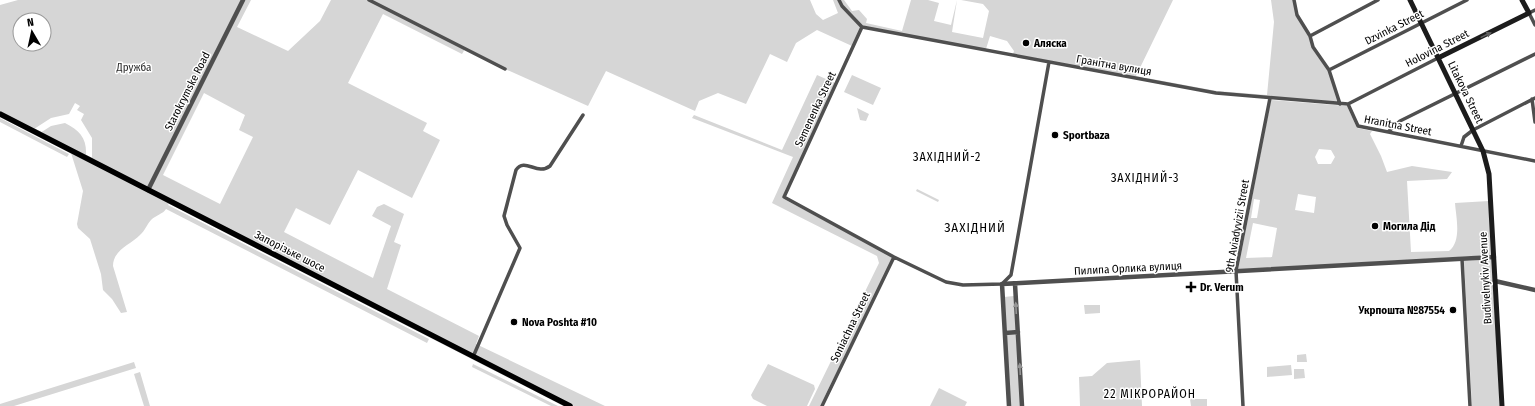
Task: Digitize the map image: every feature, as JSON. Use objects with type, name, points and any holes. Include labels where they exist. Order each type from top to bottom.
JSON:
[{"type":"main road","name":"Litakova Street","points":[[1410,0],[1483,150]]},
{"type":"main road","points":[[1522,0],[1529,13]]},
{"type":"main road","name":"Holovina Street","points":[[1438,58],[1529,13]]},
{"type":"main road","name":"Запорізьке шосе","points":[[0,114],[570,406]]},
{"type":"main road","name":"Budivelnykiv Avenue","points":[[1483,150],[1489,174],[1502,406]]},
{"type":"street","name":"Starokrymske Road","points":[[148,190],[243,0]]},
{"type":"street","points":[[369,0],[505,69]]},
{"type":"street","points":[[839,0],[842,6],[862,27]]},
{"type":"street","points":[[1294,0],[1297,15],[1310,36],[1313,47],[1329,70],[1340,104]]},
{"type":"street","points":[[1310,36],[1378,0]]},
{"type":"street","name":"Dzvinka Street","points":[[1329,70],[1467,0]]},
{"type":"street","name":"Holovina Street","points":[[1529,13],[1535,10]]},
{"type":"street","points":[[1529,13],[1535,25]]},
{"type":"street","name":"Гранітна вулиця","points":[[862,27],[1216,93],[1270,98]]},
{"type":"street","name":"Semenenka Street","points":[[784,197],[862,27]]},
{"type":"street","points":[[1388,132],[1400,121],[1535,54]]},
{"type":"street","name":"Holovina Street","points":[[1348,104],[1438,58]]},
{"type":"street","points":[[1022,406],[1015,284],[1011,275],[1049,62]]},
{"type":"street","points":[[1270,98],[1348,104]]},
{"type":"street","name":"9th Aviadyvizii Street","points":[[1243,406],[1236,272],[1270,98]]},
{"type":"street","points":[[1461,146],[1464,137],[1473,130],[1533,99],[1535,122]]},
{"type":"street","name":"Hranitna Street","points":[[1348,104],[1358,126],[1535,161]]},
{"type":"street","points":[[473,356],[520,248],[507,225],[504,216],[516,170],[518,167],[523,165],[542,170],[550,166],[583,115]]},
{"type":"street","name":"Пилипа Орлика вулиця","points":[[784,197],[894,257],[942,281],[963,286],[1494,257]]},
{"type":"street","name":"Soniachna Street","points":[[822,406],[894,257]]},
{"type":"street","points":[[1462,259],[1470,406]]},
{"type":"street","points":[[1009,406],[1002,284],[1011,275]]},
{"type":"street","points":[[1495,281],[1535,290]]},
{"type":"street","points":[[1005,332],[1018,332]]},
{"type":"green space","name":"Дружба","points":[[18,0],[251,0],[237,27],[288,51],[320,21],[331,0],[810,0],[816,14],[823,20],[838,13],[833,0],[844,0],[852,11],[859,10],[867,19],[866,23],[902,31],[911,0],[928,0],[939,3],[934,21],[951,25],[957,0],[952,32],[983,38],[989,11],[983,4],[961,0],[1173,0],[1136,76],[1217,91],[1267,95],[1274,22],[1271,0],[1294,0],[1295,10],[1310,36],[1313,47],[1329,70],[1340,104],[1216,93],[862,27],[852,46],[817,30],[796,43],[787,62],[770,54],[746,104],[718,93],[699,101],[695,111],[606,71],[588,106],[505,69],[465,49],[462,54],[383,14],[348,83],[427,123],[423,131],[440,140],[412,198],[358,170],[330,225],[296,208],[284,232],[373,278],[391,226],[372,216],[377,207],[384,204],[404,214],[394,242],[401,245],[387,289],[479,336],[476,344],[605,406],[574,406],[92,159],[92,138],[81,120],[84,114],[77,110],[80,106],[75,103],[69,114],[51,118],[34,129],[0,112],[0,5]],"holes":[[[990,36],[1007,41],[1014,51],[1013,54],[986,49]],[[204,93],[245,115],[239,130],[253,137],[220,204],[163,175]]]},
{"type":"green space","points":[[817,75],[835,83],[782,198],[893,257],[820,406],[809,406],[879,263],[877,256],[772,203],[793,157],[692,118],[694,115],[782,150]]},
{"type":"green space","points":[[852,75],[881,88],[873,105],[844,92]]},
{"type":"green space","points":[[1271,100],[1347,106],[1357,128],[1372,131],[1370,134],[1387,172],[1412,166],[1452,172],[1447,179],[1407,181],[1411,252],[1449,251],[1456,241],[1457,235],[1455,203],[1489,201],[1492,255],[1238,270]],"holes":[[[1319,149],[1331,150],[1335,157],[1331,164],[1318,164],[1315,157]],[[1298,194],[1316,197],[1314,213],[1295,210]],[[1254,199],[1260,200],[1257,218],[1251,218]],[[1253,223],[1277,228],[1272,257],[1246,258]]]},
{"type":"green space","points":[[857,108],[869,114],[866,121],[860,120]]},
{"type":"green space","points":[[0,118],[69,154],[67,157],[0,122]]},
{"type":"green space","points":[[65,123],[75,129],[82,136],[85,144],[86,156],[40,133],[51,126]]},
{"type":"green space","points":[[71,153],[169,203],[168,205],[429,339],[427,343],[166,209],[151,220],[142,233],[123,248],[114,260],[113,266],[127,312],[121,313],[112,299],[103,290],[101,274],[90,239],[78,228],[77,224],[83,191]]},
{"type":"green space","points":[[917,189],[939,200],[938,202],[916,191]]},
{"type":"green space","points":[[1492,259],[1500,406],[1472,406],[1464,261]]},
{"type":"green space","points":[[1014,296],[1016,330],[1006,331],[1004,297]]},
{"type":"green space","points":[[1084,305],[1100,305],[1100,313],[1085,314]]},
{"type":"green space","points":[[1016,333],[1021,406],[1010,406],[1006,334]]},
{"type":"green space","points":[[1306,354],[1307,362],[1297,362],[1297,355]]},
{"type":"green space","points":[[1140,360],[1142,406],[1080,406],[1079,377],[1092,376],[1107,363]]},
{"type":"green space","points":[[134,362],[136,368],[14,406],[0,406],[0,404]]},
{"type":"green space","points":[[473,364],[558,406],[551,406],[472,367]]},
{"type":"green space","points":[[768,364],[814,385],[815,389],[807,406],[767,406],[753,399],[751,395]]},
{"type":"green space","points":[[1291,365],[1292,375],[1267,377],[1267,367]]},
{"type":"green space","points":[[1294,369],[1304,369],[1305,378],[1294,379]]},
{"type":"green space","points":[[140,372],[150,406],[144,406],[134,374]]},
{"type":"green space","points":[[939,388],[967,402],[965,406],[930,406]]},
{"type":"green space","points":[[1190,399],[1207,399],[1207,406],[1191,406]]},
{"type":"place","name":"Аляска","points":[[1026,43]]},
{"type":"place","name":"Sportbaza","points":[[1055,135]]},
{"type":"place","name":"Могила Дiд","points":[[1375,226]]},
{"type":"place","name":"Dr. Verum","points":[[1191,287]]},
{"type":"place","name":"Укрпошта №87554","points":[[1453,310]]},
{"type":"place","name":"Nova Poshta #10","points":[[514,322]]},
{"type":"district","name":"ЗАХІДНИЙ-2","points":[[947,157]]},
{"type":"district","name":"ЗАХІДНИЙ-3","points":[[1145,178]]},
{"type":"district","name":"ЗАХІДНИЙ","points":[[975,227]]},
{"type":"district","name":"22 МІКРОРАЙОН","points":[[1150,394]]}]
